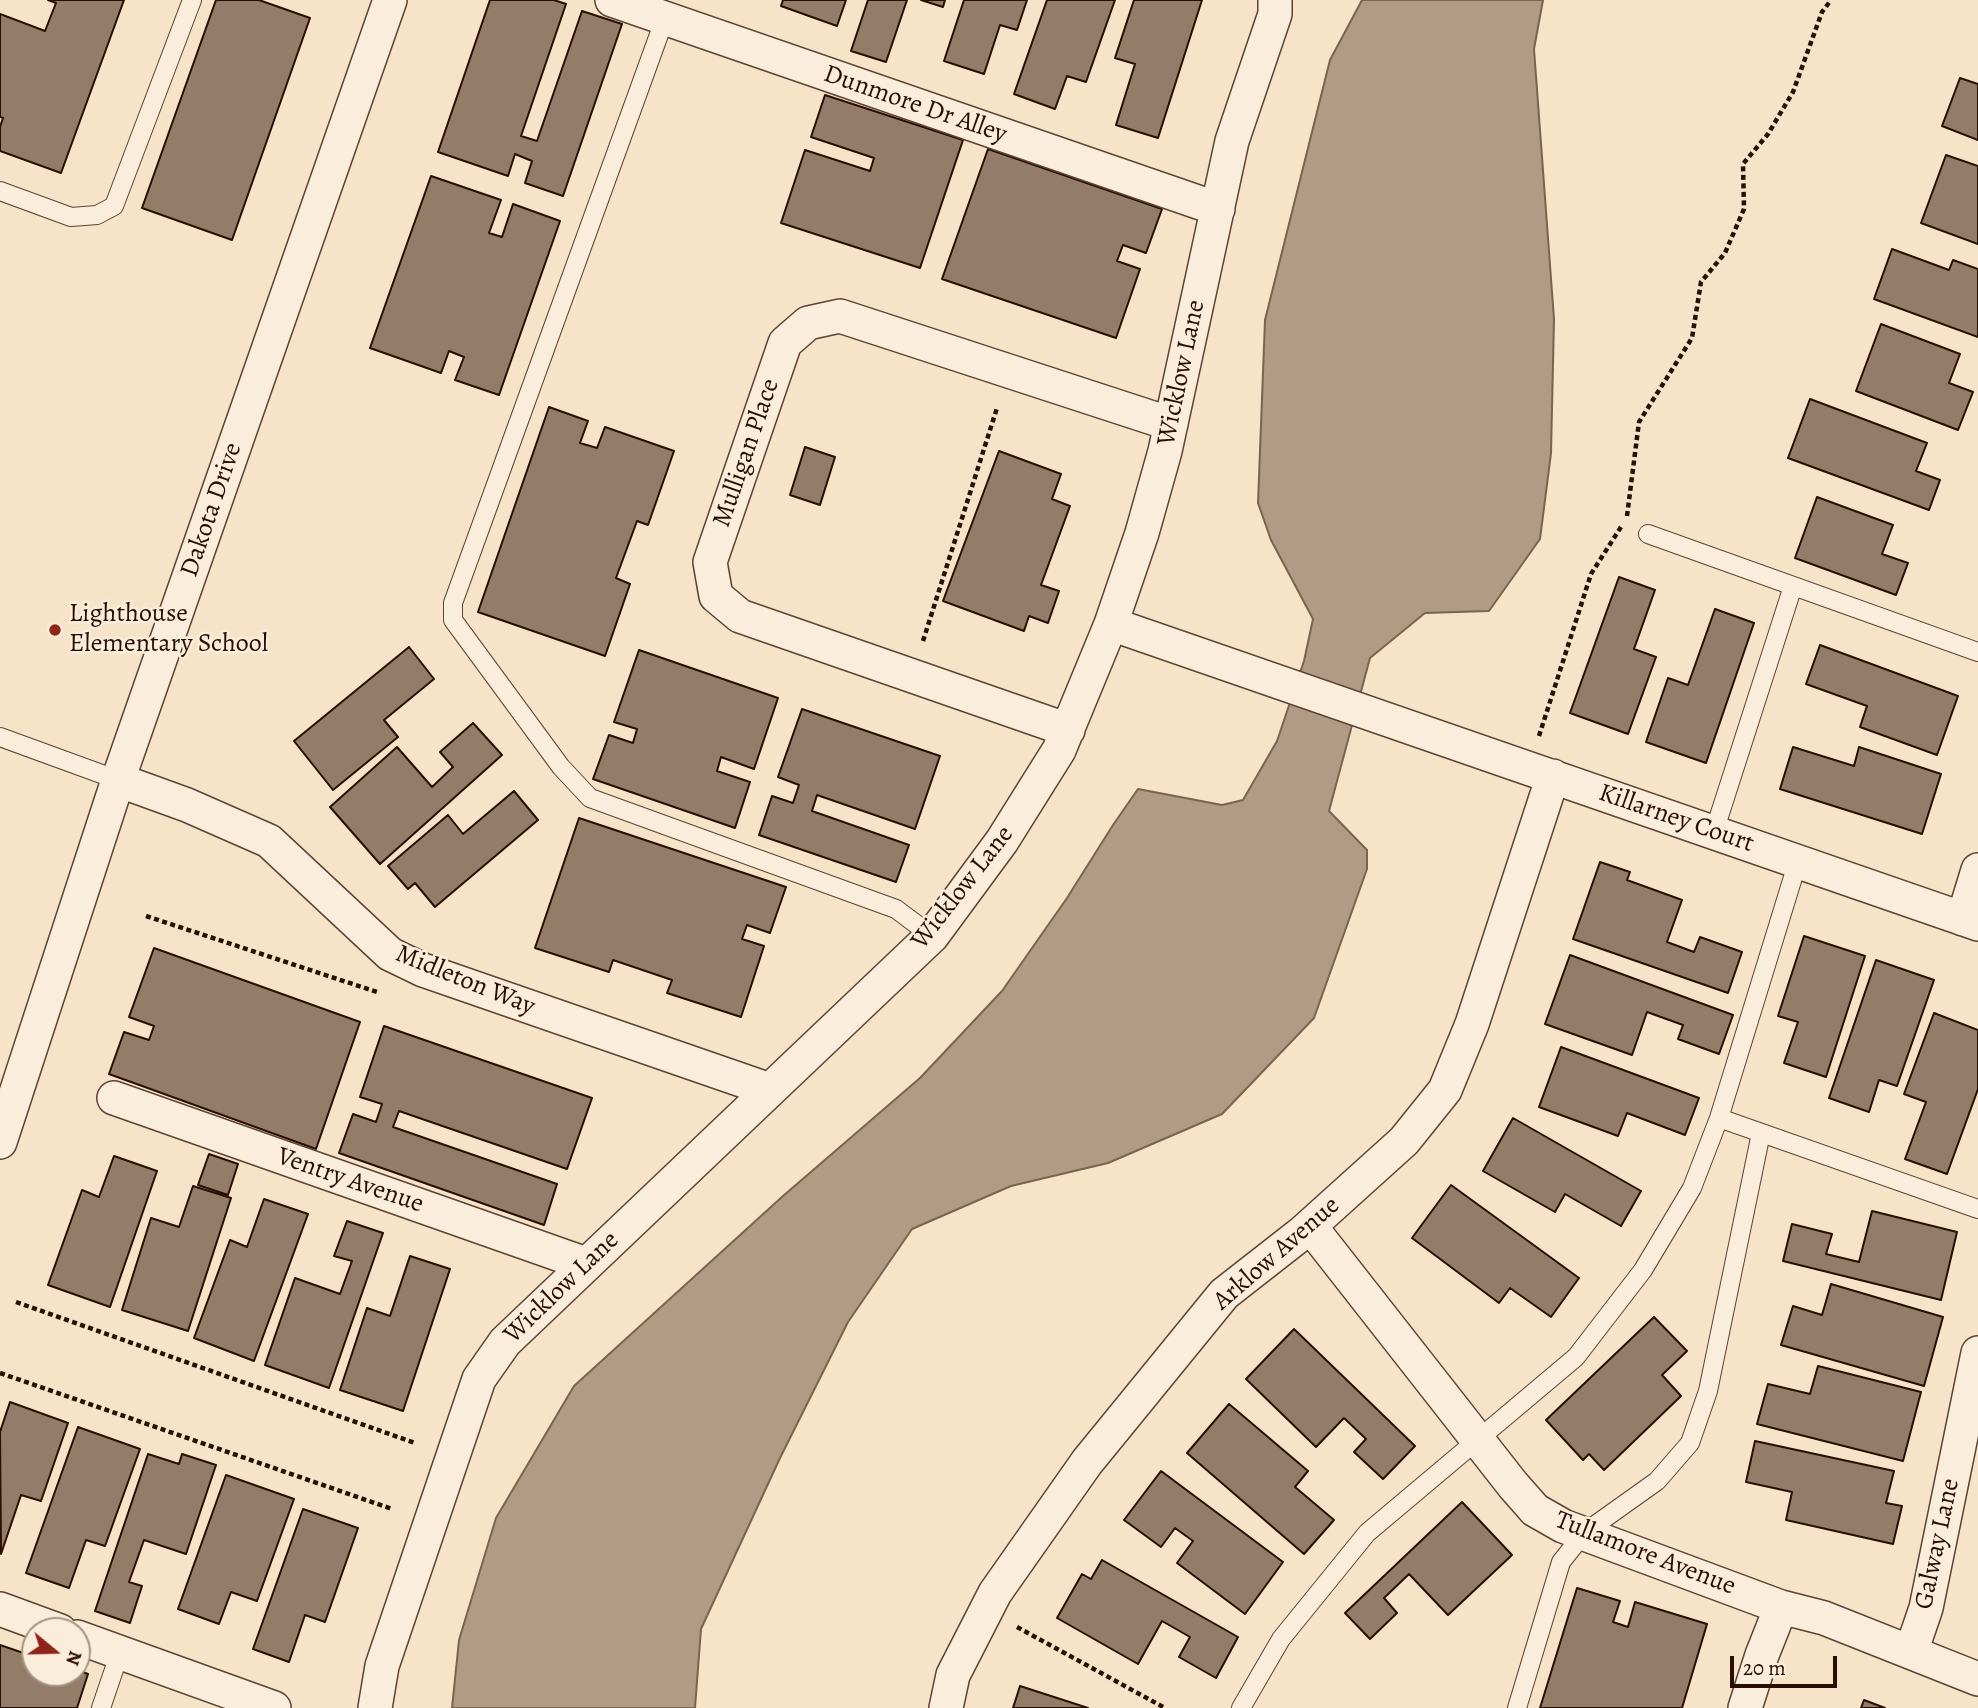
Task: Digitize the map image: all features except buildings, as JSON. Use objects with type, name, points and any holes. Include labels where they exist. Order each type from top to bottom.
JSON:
[{"type":"street","name":"Dakota Drive","points":[[0,1142],[118,780],[390,0]]},
{"type":"street","name":"Dunmore Dr Alley","points":[[612,0],[1218,209]]},
{"type":"street","name":"Wicklow Lane","points":[[375,1708],[382,1667],[479,1379],[505,1342],[932,936],[1002,841],[1059,750],[1111,624],[1142,533],[1171,424],[1232,141],[1275,14],[1275,0]]},
{"type":"street","name":"Mulligan Place","points":[[1068,730],[740,616],[716,596],[710,562],[714,549],[785,343],[808,323],[839,316],[1171,424]]},
{"type":"street","name":"Killarney Court","points":[[1111,624],[1971,921]]},
{"type":"street","name":"Arklow Avenue","points":[[946,1708],[953,1675],[995,1593],[1087,1462],[1224,1294],[1310,1226],[1404,1142],[1445,1090],[1472,1024],[1553,776]]},
{"type":"street","name":"Midleton Way","points":[[118,780],[187,805],[270,841],[390,954],[423,970],[770,1090]]},
{"type":"street","points":[[1971,921],[1978,870]]},
{"type":"street","name":"Ventry Avenue","points":[[114,1098],[586,1264]]},
{"type":"street","name":"Tullamore Avenue","points":[[1310,1226],[1535,1510],[1563,1526],[1781,1607],[1824,1618],[1978,1679]]},
{"type":"street","name":"Galway Lane","points":[[1911,1652],[1926,1608],[1978,1353]]},
{"type":"street","points":[[1745,1708],[1781,1607]]},
{"type":"street","points":[[0,1609],[22,1617]]},
{"type":"street","points":[[91,1642],[274,1708]]},
{"type":"lane","points":[[0,191],[71,217],[97,215],[114,206],[192,0]]},
{"type":"lane","points":[[665,18],[453,603],[453,620],[561,767],[590,798],[895,909],[932,936]]},
{"type":"lane","points":[[1648,534],[1978,652]]},
{"type":"lane","points":[[1714,832],[1793,586]]},
{"type":"lane","points":[[0,737],[118,780]]},
{"type":"lane","points":[[1241,1708],[1281,1639],[1367,1533],[1576,1357],[1643,1270],[1692,1188],[1719,1118],[1798,861]]},
{"type":"lane","points":[[1719,1118],[1978,1209]]},
{"type":"lane","points":[[1517,1708],[1561,1562],[1584,1533],[1657,1481],[1690,1443],[1707,1391],[1761,1133]]},
{"type":"lane","points":[[101,1708],[120,1653]]},
{"type":"path","points":[[1537,740],[1591,574],[1627,518],[1639,422],[1692,338],[1701,282],[1725,253],[1745,209],[1743,164],[1768,134],[1793,92],[1822,12],[1830,0]]},
{"type":"path","points":[[923,641],[997,408]]},
{"type":"path","points":[[146,916],[380,993]]},
{"type":"path","points":[[16,1302],[415,1443]]},
{"type":"path","points":[[0,1373],[392,1509]]},
{"type":"path","points":[[1017,1627],[1165,1708]]},
{"type":"shaded area","points":[[1362,0],[1543,0],[1534,49],[1554,319],[1551,453],[1540,539],[1489,611],[1425,613],[1370,658],[1329,811],[1367,850],[1367,869],[1314,1018],[1222,1114],[1108,1163],[1011,1186],[912,1229],[848,1322],[780,1458],[701,1629],[695,1708],[452,1708],[459,1640],[496,1518],[574,1386],[783,1196],[920,1078],[1002,991],[1138,789],[1222,805],[1243,800],[1277,741],[1304,661],[1313,619],[1271,540],[1258,503],[1265,320],[1330,60]]},
{"type":"place","name":"Lighthouse Elementary School","points":[[55,630]]}]
